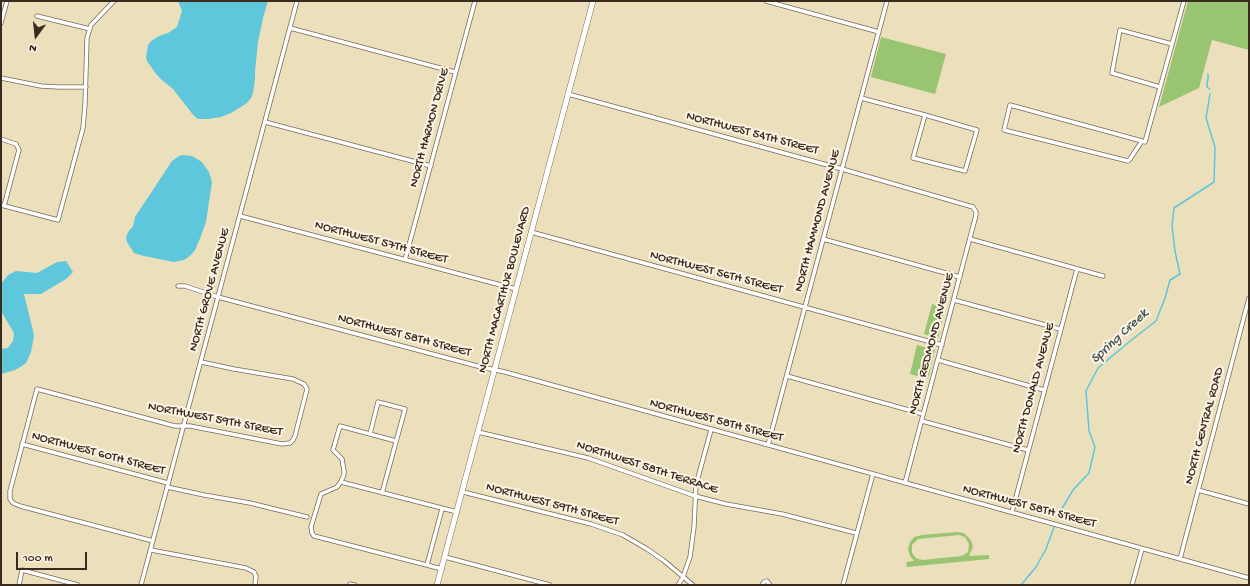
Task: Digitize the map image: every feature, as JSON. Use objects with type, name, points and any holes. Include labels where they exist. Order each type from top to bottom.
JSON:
[{"type":"main road","name":"NORTH MACARTHUR BOULEVARD","points":[[438,585],[592,1]]},
{"type":"street","points":[[1,23],[7,1]]},
{"type":"street","points":[[1,139],[16,144],[19,150],[3,206],[58,220],[83,128],[87,38],[91,25],[114,1]]},
{"type":"street","name":"NORTH GROVE AVENUE","points":[[142,585],[297,1]]},
{"type":"street","name":"NORTH HARMON DRIVE","points":[[405,260],[474,1]]},
{"type":"street","points":[[766,1],[879,32]]},
{"type":"street","name":"NORTH HAMMOND AVENUE","points":[[768,445],[887,1]]},
{"type":"street","points":[[1142,141],[1010,105],[1004,130],[1128,161],[1142,141],[1145,142],[1184,1]]},
{"type":"street","points":[[37,16],[90,29]]},
{"type":"street","points":[[290,28],[455,72]]},
{"type":"street","points":[[1160,87],[1112,73],[1120,30],[1172,44]]},
{"type":"street","points":[[1,78],[41,86],[86,87]]},
{"type":"street","name":"NORTHWEST 54TH STREET","points":[[568,94],[970,205],[975,209]]},
{"type":"street","points":[[861,98],[925,115],[977,130],[965,171],[913,158],[925,115]]},
{"type":"street","points":[[265,122],[431,166]]},
{"type":"street","name":"NORTH REDMOND AVENUE","points":[[905,483],[976,216],[975,209]]},
{"type":"street","name":"NORTHWEST 57TH STREET","points":[[240,216],[516,289]]},
{"type":"street","name":"NORTHWEST 56TH STREET","points":[[531,232],[942,345]]},
{"type":"street","points":[[824,239],[960,277]]},
{"type":"street","points":[[970,239],[1103,276]]},
{"type":"street","name":"NORTH DONALD AVENUE","points":[[1012,512],[1077,269]]},
{"type":"street","name":"NORTHWEST 58TH STREET","points":[[178,286],[185,286],[218,297],[495,370],[1249,578]]},
{"type":"street","name":"NORTH CENTRAL ROAD","points":[[1180,559],[1249,298]]},
{"type":"street","points":[[954,300],[1060,329]]},
{"type":"street","points":[[938,360],[1044,390]]},
{"type":"street","name":"NORTHWEST 59TH STREET","points":[[22,444],[37,389],[175,426],[190,426],[286,444],[290,443],[295,436],[307,389],[301,382],[293,379],[201,362]]},
{"type":"street","points":[[787,376],[923,414]]},
{"type":"street","points":[[370,434],[378,402],[405,409],[382,493]]},
{"type":"street","points":[[922,421],[1028,450]]},
{"type":"street","points":[[396,441],[340,426],[333,450],[342,459],[344,471],[340,482],[336,487],[321,494],[311,527],[312,533],[314,536],[442,569]]},
{"type":"street","points":[[678,585],[687,567],[692,542],[695,508],[694,496],[698,475],[711,430]]},
{"type":"street","name":"NORTHWEST 58TH TERRACE","points":[[478,432],[588,458],[694,496],[726,504],[782,514],[856,533]]},
{"type":"street","points":[[22,444],[10,491],[10,499],[13,502],[20,506],[153,541]]},
{"type":"street","name":"NORTHWEST 60TH STREET","points":[[22,444],[168,485],[191,493],[267,506],[307,517]]},
{"type":"street","points":[[843,585],[873,474]]},
{"type":"street","points":[[340,482],[457,512]]},
{"type":"street","points":[[1198,490],[1249,504]]},
{"type":"street","name":"NORTHWEST 59TH STREET","points":[[463,492],[606,528],[623,535],[647,549],[693,585]]},
{"type":"street","points":[[427,565],[442,508]]},
{"type":"street","points":[[1132,585],[1142,548]]},
{"type":"street","points":[[151,550],[251,569],[256,576],[255,585]]},
{"type":"street","points":[[445,557],[550,585]]},
{"type":"street","points":[[19,585],[22,570],[78,585]]},
{"type":"street","points":[[762,585],[764,582],[767,582],[770,585]]},
{"type":"street","points":[[350,584],[355,585]]},
{"type":"green space","points":[[1188,1],[1249,1],[1249,50],[1212,40],[1199,88],[1159,107]]},
{"type":"green space","points":[[881,37],[946,54],[935,94],[871,77]]},
{"type":"green space","points":[[932,304],[945,308],[938,339],[924,334]]},
{"type":"green space","points":[[917,345],[935,350],[928,379],[910,374]]},
{"type":"green space","points":[[957,532],[964,533],[971,540],[973,547],[969,556],[989,555],[989,559],[907,567],[906,562],[914,561],[910,556],[908,549],[910,542],[914,537]],"holes":[[[959,535],[965,537],[969,544],[968,552],[962,556],[922,560],[916,558],[912,553],[912,545],[918,539]]]},
{"type":"water","points":[[178,1],[268,1],[258,42],[253,93],[247,103],[231,113],[221,117],[198,119],[173,89],[156,74],[147,61],[146,57],[148,45],[151,41],[177,27],[182,11]]},
{"type":"water","points":[[183,155],[192,156],[202,162],[209,172],[212,182],[206,222],[195,250],[184,260],[174,262],[134,253],[126,238],[128,232],[133,226],[135,217],[172,161]]},
{"type":"water","points":[[66,261],[73,272],[66,279],[41,294],[24,294],[34,336],[31,352],[26,363],[22,366],[15,370],[1,374],[1,349],[8,348],[13,341],[14,333],[1,311],[1,284],[8,275],[16,271],[37,273],[57,262]]},
{"type":"waterway","name":"Spring Creek","points":[[1208,74],[1207,87],[1210,89]]},
{"type":"waterway","name":"Spring Creek","points":[[1057,517],[1073,490],[1089,473],[1095,447],[1089,431],[1086,391],[1098,368],[1156,321],[1170,280],[1180,274],[1172,226],[1174,208],[1214,182],[1215,147],[1206,118],[1210,94]]},
{"type":"waterway","name":"Spring Creek","points":[[1021,585],[1036,567],[1046,549],[1054,527]]}]
